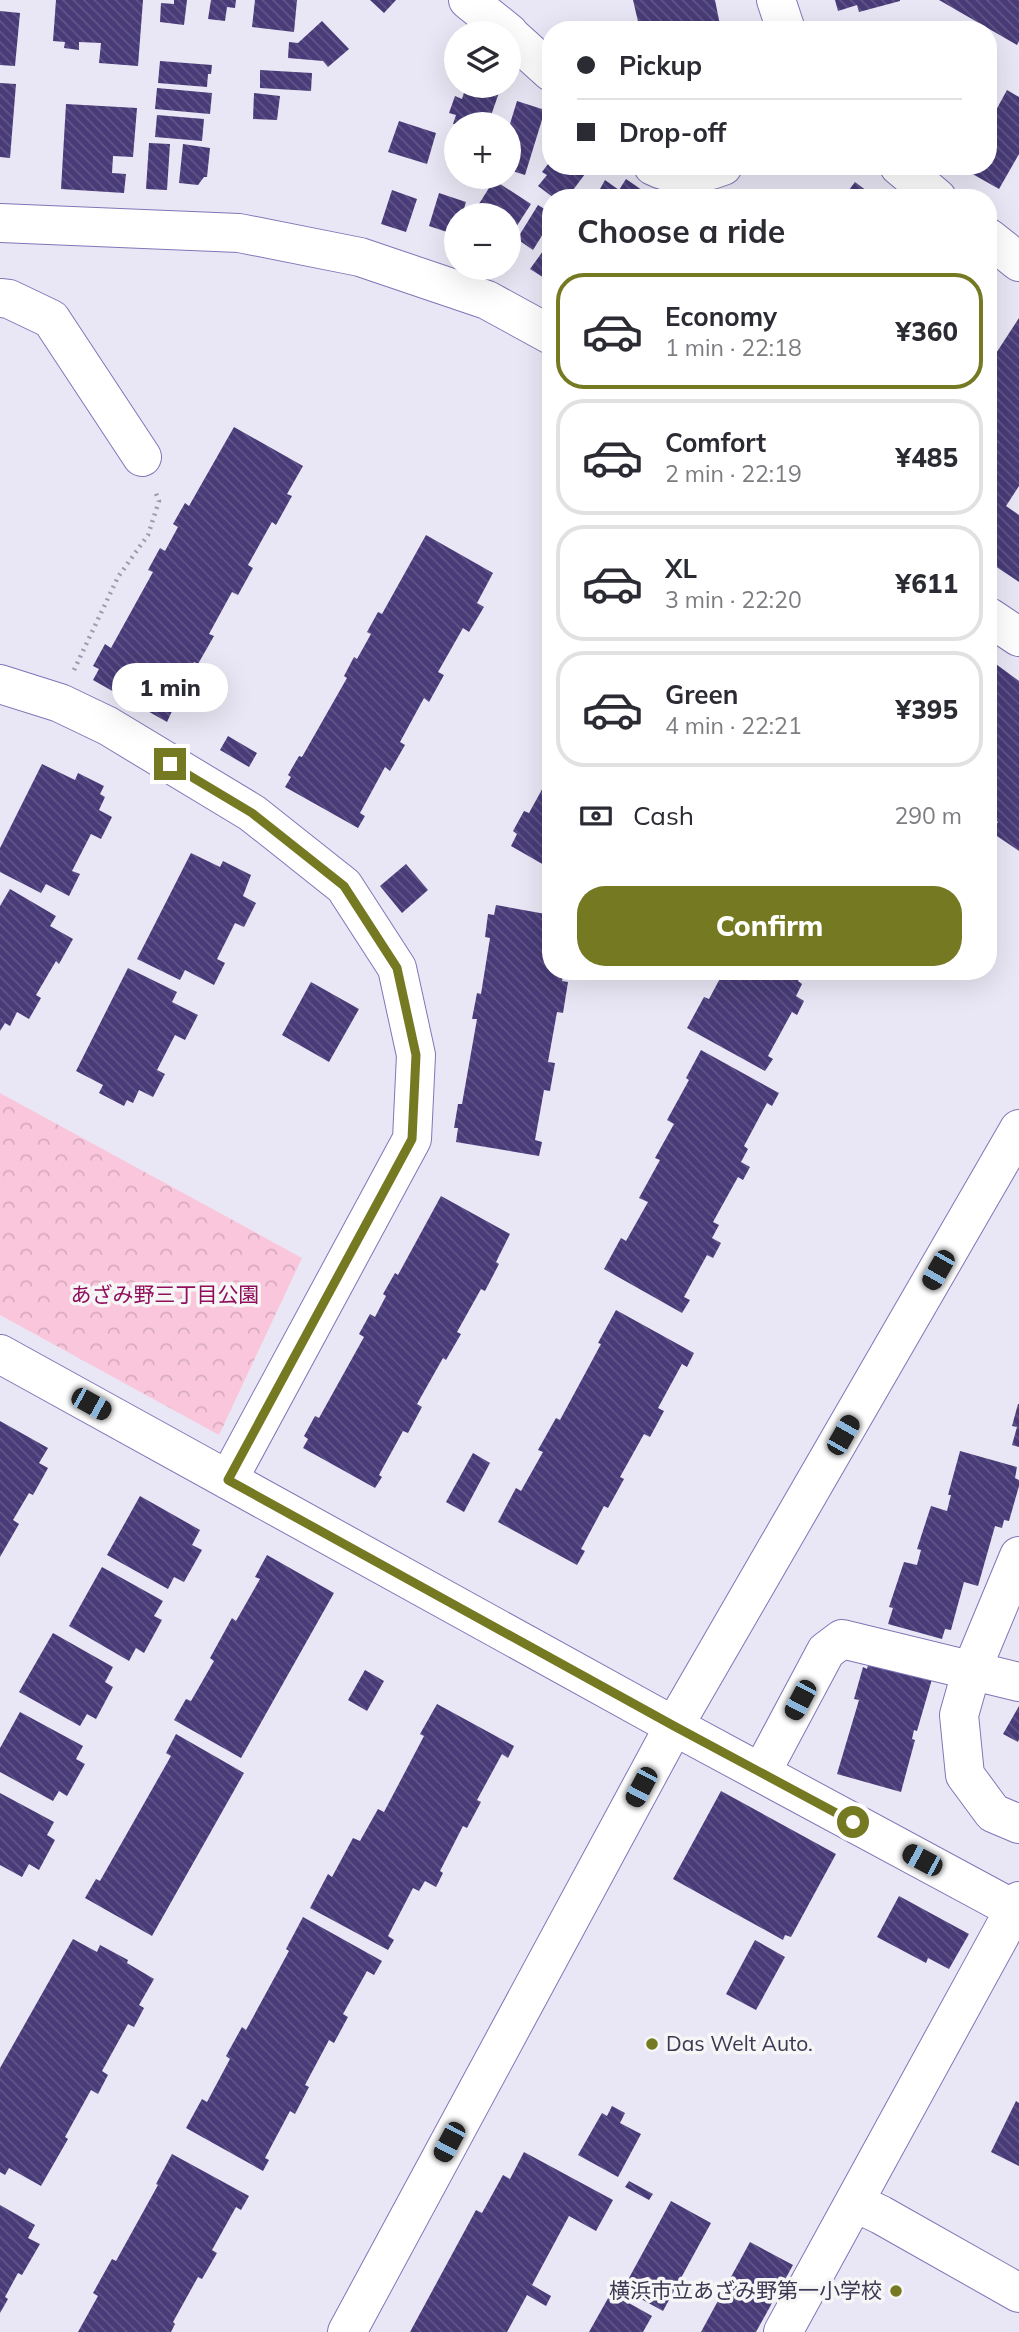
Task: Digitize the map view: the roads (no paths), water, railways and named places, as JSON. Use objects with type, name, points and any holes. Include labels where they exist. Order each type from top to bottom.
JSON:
[{"type":"street","points":[[468,0],[493,21]]},
{"type":"street","points":[[776,0],[783,21]]},
{"type":"street","points":[[521,45],[542,64]]},
{"type":"street","points":[[910,175],[926,189]]},
{"type":"street","points":[[0,223],[239,233],[346,255],[487,300],[542,330]]},
{"type":"street","points":[[997,244],[1019,262]]},
{"type":"street","points":[[0,298],[9,299],[51,319],[142,457]]},
{"type":"street","points":[[997,622],[1019,637]]},
{"type":"street","points":[[0,684],[60,703],[108,726],[252,813],[344,886],[397,968],[416,1055],[412,1139],[228,1480]]},
{"type":"street","points":[[347,2332],[674,1726],[1019,1129]]},
{"type":"street","points":[[0,1354],[674,1726],[1018,1907],[783,2332]]},
{"type":"street","points":[[1019,1556],[972,1669],[959,1715],[965,1775],[993,1813],[1019,1824]]},
{"type":"street","points":[[761,1773],[826,1651],[842,1639],[1019,1682]]},
{"type":"street","points":[[856,2203],[1019,2293]]},
{"type":"place","name":"Das Welt Auto.","points":[[652,2044]]},
{"type":"place","name":"横浜市立あざみ野第一小学校","points":[[896,2291]]},
{"type":"park label","name":"あざみ野三丁目公園","points":[[165,1295]]}]
